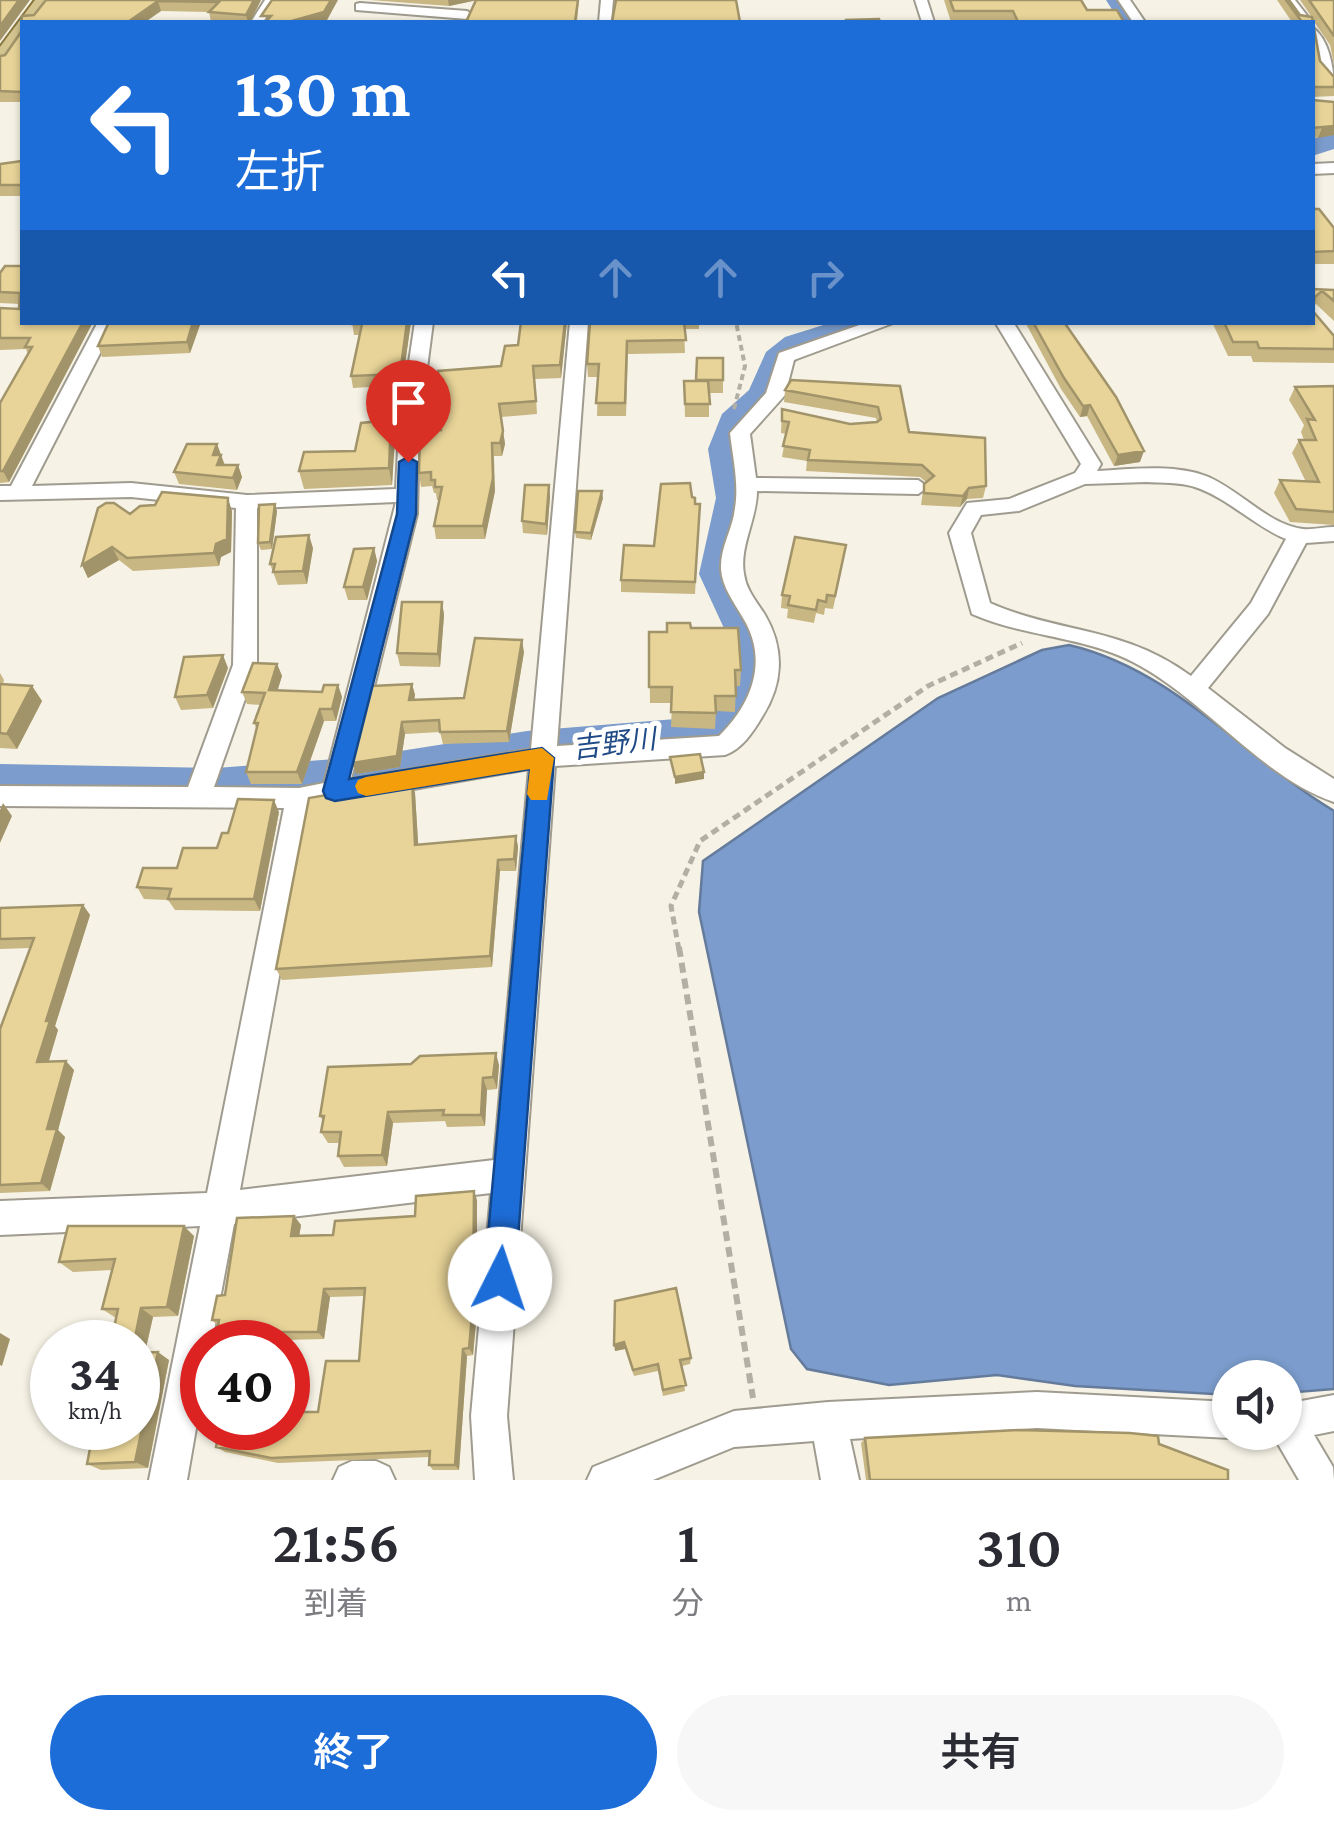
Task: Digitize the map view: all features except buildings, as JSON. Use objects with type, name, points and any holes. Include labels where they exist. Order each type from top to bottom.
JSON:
[{"type":"main road","points":[[29,20],[44,0]]},
{"type":"main road","points":[[0,59],[20,32]]},
{"type":"street","points":[[360,7],[469,19],[470,0]]},
{"type":"street","points":[[1288,0],[1304,20]]},
{"type":"street","points":[[1315,38],[1334,84]]},
{"type":"street","points":[[9,493],[104,325]]},
{"type":"street","points":[[335,791],[406,514],[409,430],[424,325]]},
{"type":"street","points":[[494,1480],[489,1416],[579,325]]},
{"type":"street","points":[[0,796],[299,798],[544,744],[725,745],[748,725],[766,689],[762,632],[733,581],[731,564],[747,507],[740,433],[774,410],[786,357],[878,325]]},
{"type":"street","points":[[1006,325],[1091,464],[1082,478]]},
{"type":"street","points":[[1334,534],[1298,536],[1197,480],[1146,475],[1082,478],[1012,506],[974,508],[960,534],[980,608],[995,616],[1056,628],[1138,654],[1194,689],[1276,755],[1334,792]]},
{"type":"street","points":[[744,484],[918,487]]},
{"type":"street","points":[[9,493],[131,490],[247,502],[407,496]]},
{"type":"street","points":[[198,796],[246,665],[247,502]]},
{"type":"street","points":[[1194,689],[1260,608],[1298,536]]},
{"type":"street","points":[[168,1480],[299,798]]},
{"type":"street","points":[[0,1218],[218,1208],[508,1176]]},
{"type":"street","points":[[606,1480],[734,1429],[758,1426],[1037,1410],[1212,1419]]},
{"type":"street","points":[[1302,1419],[1334,1414]]},
{"type":"street","points":[[828,1420],[840,1480]]},
{"type":"street","points":[[1302,1449],[1320,1480]]},
{"type":"street","points":[[352,1480],[376,1480]]},
{"type":"path","points":[[728,422],[746,383],[746,351],[737,325]]},
{"type":"path","points":[[758,1426],[698,1048],[670,906],[700,841],[928,686],[1056,628]]},
{"type":"water","points":[[1069,645],[1142,674],[1334,811],[1334,1389],[1302,1392],[1302,1360],[1212,1360],[1212,1394],[1075,1386],[997,1375],[889,1385],[807,1369],[791,1349],[699,912],[703,861],[938,698],[1042,650]]},
{"type":"waterway","points":[[1117,0],[1130,20]]},
{"type":"waterway","name":"吉野川","points":[[1315,147],[1334,140]]},
{"type":"waterway","name":"吉野川","points":[[0,783],[216,787],[362,775],[527,749],[708,735],[729,728],[753,678],[755,650],[719,574],[735,498],[726,449],[740,414],[764,395],[778,359],[797,344],[858,325]]},
{"type":"slow traffic","points":[[366,786],[542,758],[539,794]]},
{"type":"route","points":[[408,462],[406,514],[335,791],[542,758],[500,1279]]}]
